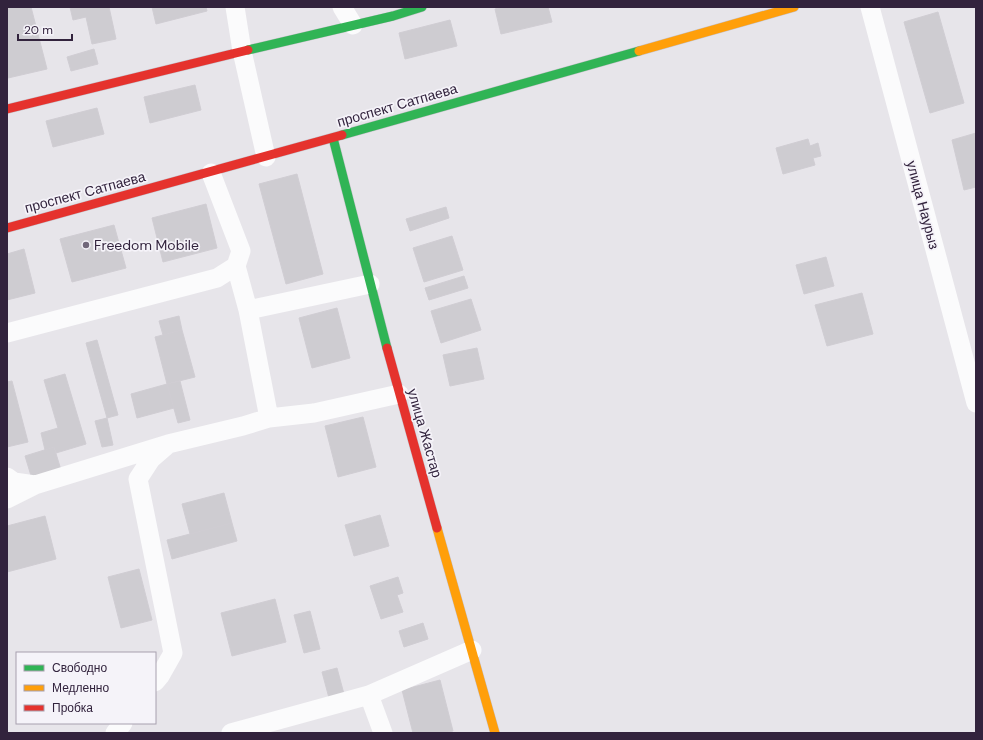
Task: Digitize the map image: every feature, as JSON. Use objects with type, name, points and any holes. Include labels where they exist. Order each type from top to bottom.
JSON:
[{"type":"street","points":[[235,7],[242,51],[266,158]]},
{"type":"street","points":[[342,7],[353,25]]},
{"type":"street","points":[[7,110],[422,7]]},
{"type":"street","name":"проспект Сатпаева","points":[[7,228],[266,158],[794,7]]},
{"type":"street","name":"улица Наурыз","points":[[870,7],[976,403]]},
{"type":"street","name":"улица Жастар","points":[[333,138],[399,394],[495,733]]},
{"type":"street","points":[[211,173],[241,251],[236,266],[248,310],[269,418]]},
{"type":"street","points":[[7,333],[217,278],[236,266]]},
{"type":"street","points":[[248,310],[370,284]]},
{"type":"street","points":[[7,500],[35,486],[168,444],[243,426],[269,418],[314,412],[399,394]]},
{"type":"street","points":[[156,681],[173,653],[138,479],[151,459],[168,444]]},
{"type":"street","points":[[7,476],[14,482],[35,486]]},
{"type":"street","points":[[231,733],[267,728],[369,695],[472,650]]},
{"type":"street","points":[[369,695],[383,733]]},
{"type":"street","points":[[115,733],[122,724]]},
{"type":"building","points":[[7,7],[31,7],[47,69],[8,78]]},
{"type":"building","points":[[70,7],[109,7],[116,39],[92,44],[86,17],[73,20]]},
{"type":"building","points":[[152,7],[206,7],[207,11],[156,24]]},
{"type":"building","points":[[502,7],[548,7],[552,22],[501,34],[495,9]]},
{"type":"building","points":[[938,12],[964,103],[930,113],[904,22]]},
{"type":"building","points":[[450,20],[457,46],[405,59],[399,33]]},
{"type":"building","points":[[94,49],[98,64],[71,71],[67,57]]},
{"type":"building","points":[[195,85],[201,110],[150,123],[144,97]]},
{"type":"building","points":[[97,108],[104,134],[53,147],[46,121]]},
{"type":"building","points":[[976,133],[976,187],[964,190],[952,140]]},
{"type":"building","points":[[808,139],[810,146],[818,143],[821,156],[813,158],[815,165],[783,174],[776,148]]},
{"type":"building","points":[[297,174],[323,274],[286,284],[259,184]]},
{"type":"building","points":[[206,204],[217,248],[163,262],[152,218]]},
{"type":"building","points":[[446,207],[449,218],[410,231],[406,219]]},
{"type":"building","points":[[114,225],[126,268],[72,282],[60,239]]},
{"type":"building","points":[[452,236],[463,270],[424,282],[413,248]]},
{"type":"building","points":[[24,249],[35,293],[7,300],[7,254]]},
{"type":"building","points":[[826,257],[834,286],[804,294],[796,265]]},
{"type":"building","points":[[464,276],[468,288],[429,300],[425,288]]},
{"type":"building","points":[[862,293],[873,334],[827,346],[815,305]]},
{"type":"building","points":[[471,299],[481,330],[441,343],[431,311]]},
{"type":"building","points":[[337,308],[350,358],[312,368],[299,318]]},
{"type":"building","points":[[179,316],[182,330],[163,335],[159,321]]},
{"type":"building","points":[[182,330],[195,377],[167,384],[155,337]]},
{"type":"building","points":[[97,340],[118,415],[107,418],[86,343]]},
{"type":"building","points":[[477,348],[484,379],[450,386],[443,355]]},
{"type":"building","points":[[65,374],[86,444],[56,453],[54,447],[45,450],[41,433],[58,428],[44,380]]},
{"type":"building","points":[[12,381],[28,442],[7,447],[7,382]]},
{"type":"building","points":[[180,381],[190,420],[178,423],[167,384]]},
{"type":"building","points":[[167,384],[174,408],[137,418],[131,394]]},
{"type":"building","points":[[363,417],[376,467],[338,477],[325,426]]},
{"type":"building","points":[[107,418],[113,445],[102,447],[95,421]]},
{"type":"building","points":[[54,447],[61,470],[32,479],[25,456]]},
{"type":"building","points":[[224,493],[232,523],[190,534],[182,504]]},
{"type":"building","points":[[380,515],[389,546],[354,556],[345,525]]},
{"type":"building","points":[[45,516],[56,559],[7,572],[7,526]]},
{"type":"building","points":[[232,523],[237,541],[172,559],[167,540]]},
{"type":"building","points":[[139,569],[152,620],[121,628],[108,577]]},
{"type":"building","points":[[398,577],[403,593],[397,595],[403,612],[381,619],[370,586]]},
{"type":"building","points":[[275,599],[286,642],[232,656],[221,613]]},
{"type":"building","points":[[310,611],[320,649],[304,653],[294,615]]},
{"type":"building","points":[[423,623],[428,639],[404,647],[399,631]]},
{"type":"building","points":[[337,668],[344,694],[329,698],[322,672]]},
{"type":"building","points":[[440,680],[453,731],[443,733],[413,733],[402,690]]},
{"type":"traffic: fast","points":[[248,50],[393,16],[422,7]]},
{"type":"traffic: fast","points":[[342,135],[639,51]]},
{"type":"traffic: fast","points":[[333,138],[387,348]]},
{"type":"traffic: slow","points":[[639,51],[794,7]]},
{"type":"traffic: slow","points":[[437,528],[495,733]]},
{"type":"traffic: jam","points":[[7,109],[248,50]]},
{"type":"traffic: jam","points":[[7,228],[342,135]]},
{"type":"traffic: jam","points":[[387,348],[437,528]]},
{"type":"place","name":"Freedom Mobile","points":[[86,245]]}]
